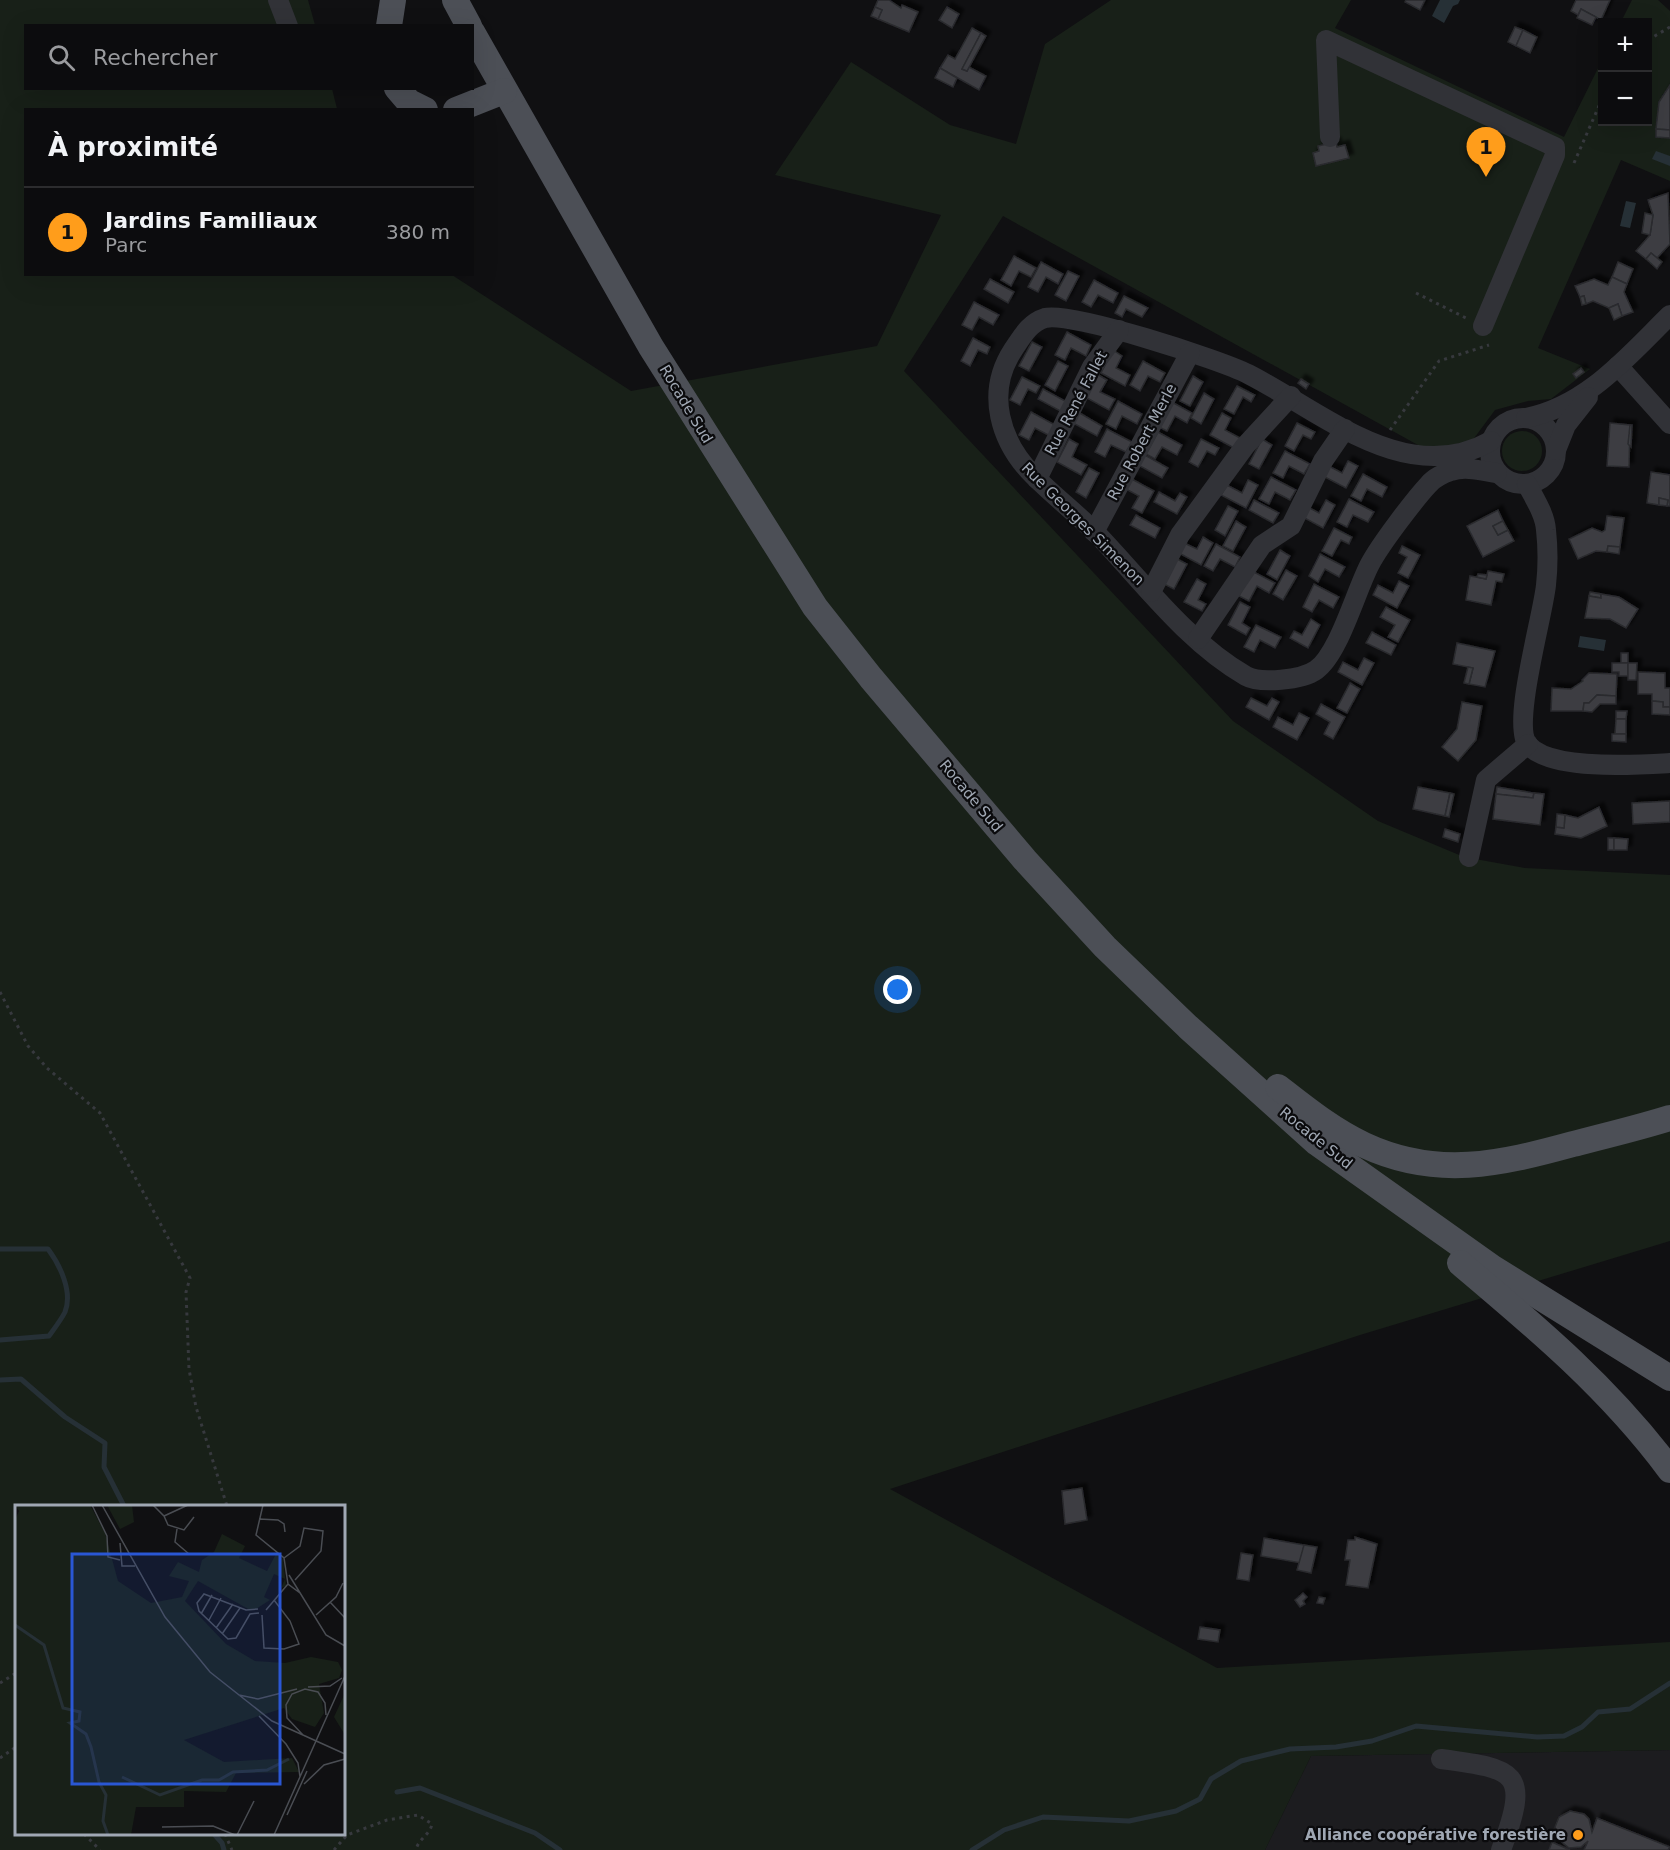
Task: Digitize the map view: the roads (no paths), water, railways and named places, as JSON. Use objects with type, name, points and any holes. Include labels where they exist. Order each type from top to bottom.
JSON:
[{"type":"main road","points":[[389,24],[393,0]]},
{"type":"main road","points":[[455,0],[468,24]]},
{"type":"main road","name":"Rocade Sud","points":[[474,36],[693,417],[815,607],[871,678],[1025,860],[1105,947],[1188,1027],[1317,1143],[1493,1268],[1670,1378]]},
{"type":"main road","points":[[399,90],[409,102],[421,108]]},
{"type":"main road","points":[[461,108],[504,91]]},
{"type":"main road","points":[[1025,860],[1276,1086],[1333,1129],[1366,1146],[1400,1158],[1430,1165],[1491,1165],[1670,1119]]},
{"type":"main road","points":[[1317,1143],[1557,1344],[1625,1414],[1670,1470]]},
{"type":"street","points":[[278,0],[287,24]]},
{"type":"street","points":[[1330,136],[1326,40],[1555,147],[1555,155],[1484,326]]},
{"type":"street","points":[[1601,381],[1566,425],[1551,469],[1545,476],[1527,484],[1511,482],[1497,473],[1491,461],[1491,441],[1500,427],[1507,422],[1546,414],[1565,405],[1601,381],[1670,315]]},
{"type":"street","name":"Rue Georges Simenon","points":[[1491,441],[1476,450],[1436,457],[1413,455],[1378,446],[1244,371],[1119,330],[1059,316],[1045,318],[1030,325],[1009,357],[999,392],[1001,424],[1016,458],[1094,532],[1198,639],[1248,678],[1280,681],[1316,670],[1330,653],[1370,562],[1429,483],[1444,474],[1462,469],[1497,473]]},
{"type":"street","name":"Rue René Fallet","points":[[1037,479],[1092,367],[1119,330]]},
{"type":"street","name":"Rue Robert Merle","points":[[1094,532],[1190,353]]},
{"type":"street","points":[[1618,366],[1670,424]]},
{"type":"street","points":[[1151,592],[1180,535],[1245,446],[1291,396]]},
{"type":"street","points":[[1526,418],[1543,425],[1550,432],[1556,450]]},
{"type":"street","points":[[1198,639],[1262,545],[1291,526],[1323,461],[1345,429]]},
{"type":"street","points":[[1527,484],[1546,527],[1548,557],[1544,597],[1522,711],[1522,729],[1528,744],[1544,755],[1558,759],[1634,765],[1670,763]]},
{"type":"street","points":[[1469,857],[1486,780],[1528,744]]},
{"type":"street","points":[[1441,1759],[1492,1766],[1508,1774],[1514,1785],[1516,1801],[1512,1821],[1501,1850]]},
{"type":"waterway","points":[[0,1249],[48,1249],[61,1271],[67,1296],[65,1312],[49,1336],[0,1340]]},
{"type":"waterway","points":[[0,1380],[21,1379],[65,1417],[105,1443],[104,1467],[123,1505]]},
{"type":"waterway","points":[[972,1850],[1004,1830],[1043,1817],[1129,1821],[1176,1811],[1200,1799],[1211,1779],[1241,1761],[1290,1749],[1336,1747],[1372,1741],[1416,1726],[1537,1737],[1564,1736],[1582,1727],[1598,1712],[1630,1709],[1670,1683]]},
{"type":"waterway","points":[[397,1792],[420,1788],[535,1833],[560,1850]]},
{"type":"waterway","points":[[215,1835],[222,1843],[224,1850]]},
{"type":"place","name":"Jardins Familiaux","points":[[1486,177]]},
{"type":"place","name":"Alliance coopérative forestière","points":[[1578,1835]]}]
